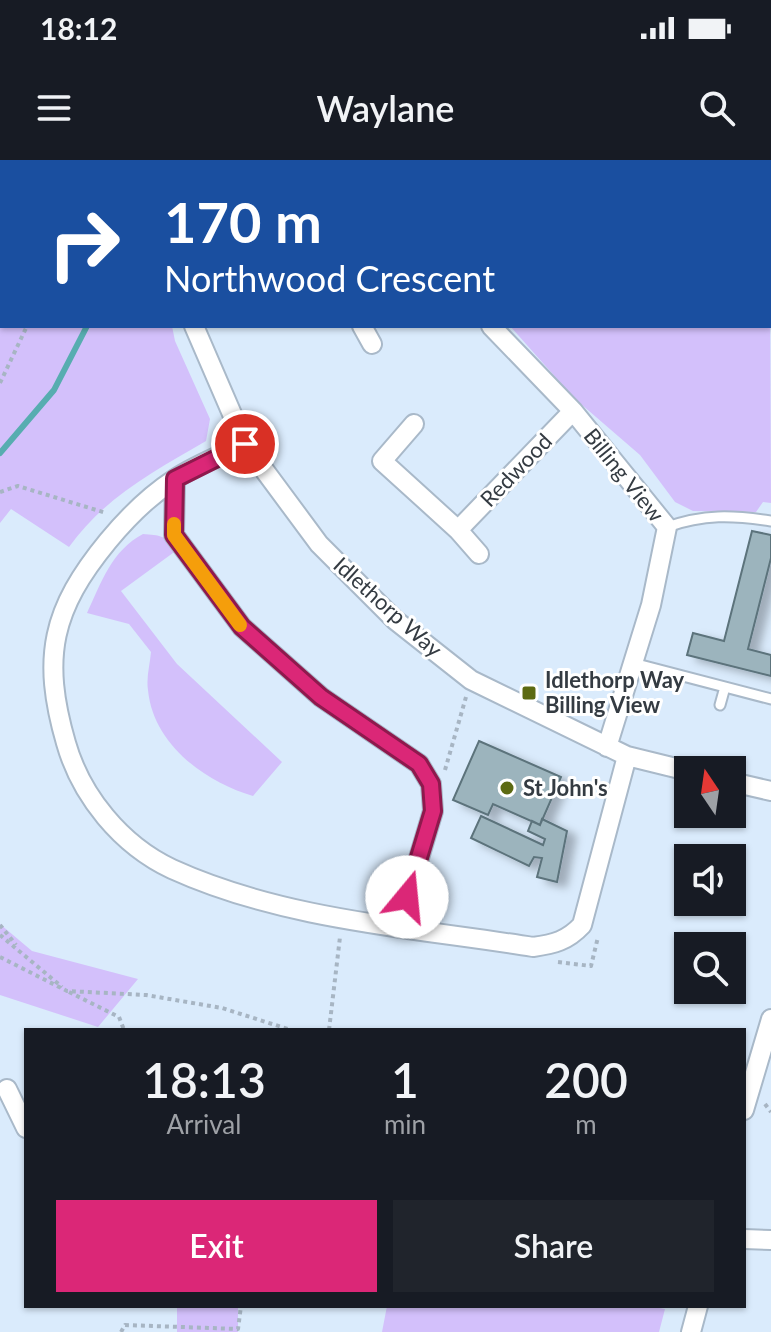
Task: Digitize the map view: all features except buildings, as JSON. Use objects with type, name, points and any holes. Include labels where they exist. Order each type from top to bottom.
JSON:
[{"type":"street","name":"Idlethorp Way","points":[[195,328],[245,444],[319,544],[395,620],[471,680],[627,756],[674,768]]},
{"type":"street","points":[[363,328],[372,344]]},
{"type":"street","name":"Billing View","points":[[493,328],[573,411],[667,527],[651,605],[607,747]]},
{"type":"street","name":"Redwood","points":[[458,530],[573,411]]},
{"type":"street","points":[[414,424],[382,461],[458,530],[479,554]]},
{"type":"street","points":[[245,444],[175,479],[129,516],[78,578],[59,622],[52,675],[73,767],[97,807],[127,840],[171,868],[233,891],[342,918],[533,947],[570,938],[582,925],[627,756]]},
{"type":"street","points":[[175,479],[174,535],[242,627],[321,697],[419,764],[431,784],[433,811],[399,925]]},
{"type":"street","points":[[746,785],[771,791]]},
{"type":"street","points":[[746,1103],[771,1019]]},
{"type":"street","points":[[4,1095],[24,1125]]},
{"type":"street","points":[[746,1239],[771,1240]]},
{"type":"street","points":[[691,1332],[697,1308]]},
{"type":"lane","points":[[667,527],[692,518],[724,514],[771,521]]},
{"type":"lane","points":[[633,663],[771,699]]},
{"type":"lane","points":[[720,705],[725,687]]},
{"type":"path","points":[[0,383],[26,328]]},
{"type":"path","points":[[0,492],[18,486],[107,513],[129,516]]},
{"type":"path","points":[[101,519],[107,513]]},
{"type":"path","points":[[433,811],[471,680]]},
{"type":"path","points":[[544,960],[591,966],[600,929],[586,912]]},
{"type":"path","points":[[329,1028],[342,918]]},
{"type":"path","points":[[0,925],[22,952]]},
{"type":"path","points":[[0,935],[67,991],[146,995],[222,1008],[285,1028]]},
{"type":"path","points":[[0,957],[119,1017],[123,1028]]},
{"type":"path","points":[[121,1332],[125,1325],[238,1331],[241,1308]]},
{"type":"shaded area","points":[[0,328],[172,328],[175,341],[210,419],[206,441],[114,500],[69,547],[11,509],[0,523]]},
{"type":"shaded area","points":[[512,328],[770,328],[771,503],[763,502],[756,512],[693,511],[675,502],[640,455],[574,398]]},
{"type":"shaded area","points":[[143,534],[163,537],[177,550],[121,591],[177,664],[282,762],[253,796],[200,771],[171,744],[152,709],[148,685],[151,652],[129,624],[87,613],[115,558]]},
{"type":"shaded area","points":[[0,924],[32,951],[138,979],[98,1027],[0,995]]},
{"type":"shaded area","points":[[177,1308],[238,1308],[238,1332],[177,1332]]},
{"type":"shaded area","points":[[387,1308],[665,1309],[659,1332],[382,1332]]},
{"type":"waterway","points":[[0,453],[54,390],[86,328]]},
{"type":"slow traffic","points":[[174,524],[174,535],[240,625]]},
{"type":"place","name":"Idlethorp Way Billing View","points":[[529,693]]},
{"type":"place","name":"St John's","points":[[507,788]]},
{"type":"route","points":[[245,444],[175,479],[174,535],[242,627],[321,697],[419,764],[431,784],[433,811],[407,897]]}]
